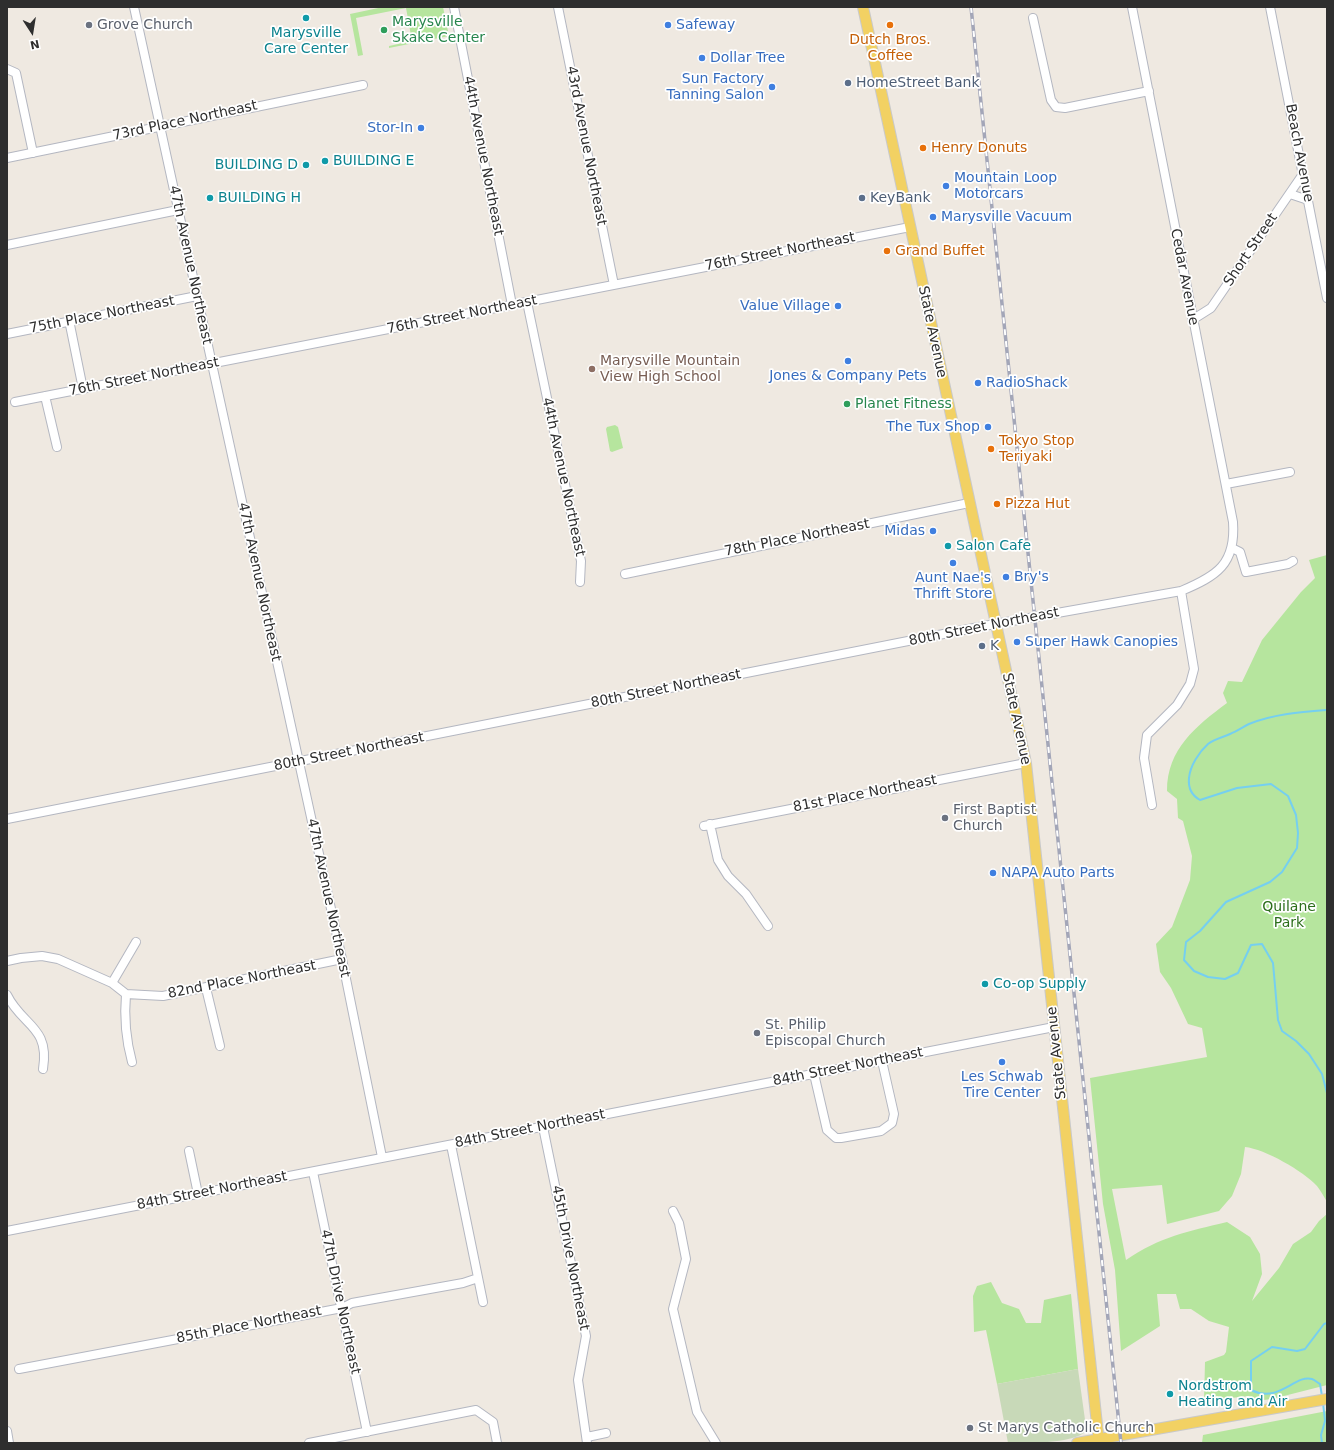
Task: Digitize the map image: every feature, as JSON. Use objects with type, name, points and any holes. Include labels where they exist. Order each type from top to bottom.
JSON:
[{"type":"main road","name":"State Avenue","points":[[863,7],[1026,763],[1098,1441]]},
{"type":"main road","points":[[1077,1443],[1098,1441],[1219,1420],[1327,1399]]},
{"type":"street","name":"47th Avenue Northeast","points":[[134,7],[342,959],[382,1157]]},
{"type":"street","name":"44th Avenue Northeast","points":[[454,7],[512,304]]},
{"type":"street","name":"43rd Avenue Northeast","points":[[558,7],[614,285]]},
{"type":"street","name":"Cedar Avenue","points":[[1132,7],[1192,320],[1226,484],[1233,522],[1234,537],[1232,548]]},
{"type":"street","name":"Beach Avenue","points":[[1270,7],[1327,298]]},
{"type":"street","points":[[1033,18],[1051,100],[1056,107],[1065,108],[1149,91]]},
{"type":"street","points":[[8,69],[16,73],[33,153]]},
{"type":"street","name":"73rd Place Northeast","points":[[7,158],[363,85]]},
{"type":"street","name":"Short Street","points":[[1192,320],[1212,308],[1303,174]]},
{"type":"street","points":[[1290,194],[1308,200]]},
{"type":"street","points":[[7,244],[178,210]]},
{"type":"street","name":"76th Street Northeast","points":[[15,402],[910,227]]},
{"type":"street","name":"75th Place Northeast","points":[[7,334],[69,320],[197,296]]},
{"type":"street","name":"44th Avenue Northeast","points":[[527,302],[581,561],[580,582]]},
{"type":"street","points":[[69,320],[83,389]]},
{"type":"street","points":[[45,396],[57,447]]},
{"type":"street","points":[[1226,484],[1290,472]]},
{"type":"street","name":"78th Place Northeast","points":[[625,574],[969,502]]},
{"type":"street","points":[[1232,548],[1240,552],[1246,572],[1288,564],[1293,561]]},
{"type":"street","name":"80th Street Northeast","points":[[7,819],[298,763],[995,624],[1181,591],[1216,574],[1224,566],[1232,548]]},
{"type":"street","points":[[1152,805],[1144,758],[1147,734],[1178,705],[1190,684],[1194,669],[1181,591]]},
{"type":"street","name":"81st Place Northeast","points":[[768,926],[746,894],[728,876],[718,860],[707,825],[1026,763]]},
{"type":"street","points":[[112,983],[136,942]]},
{"type":"street","points":[[7,961],[42,956],[58,959],[112,983],[126,994],[124,1012],[128,1046],[132,1062]]},
{"type":"street","name":"82nd Place Northeast","points":[[126,994],[163,996],[342,959]]},
{"type":"street","points":[[206,988],[220,1046]]},
{"type":"street","points":[[7,995],[12,1006],[33,1026],[40,1036],[45,1055],[43,1069]]},
{"type":"street","name":"84th Street Northeast","points":[[7,1231],[314,1172],[382,1157],[451,1145],[1054,1028]]},
{"type":"street","points":[[814,1074],[825,1125],[827,1130],[836,1138],[881,1131],[889,1126],[894,1114],[882,1061]]},
{"type":"street","name":"45th Drive Northeast","points":[[543,1127],[586,1336],[578,1380],[587,1440],[606,1433]]},
{"type":"street","points":[[451,1145],[483,1302]]},
{"type":"street","points":[[189,1151],[198,1194]]},
{"type":"street","name":"47th Drive Northeast","points":[[314,1172],[367,1432]]},
{"type":"street","points":[[673,1211],[679,1223],[686,1259],[673,1309],[697,1412],[716,1443]]},
{"type":"street","name":"85th Place Northeast","points":[[19,1369],[342,1308],[352,1303],[463,1283],[478,1278]]},
{"type":"street","points":[[309,1443],[476,1410],[493,1422],[497,1443]]},
{"type":"street","points":[[7,1431],[9,1443]]},
{"type":"green space","points":[[383,7],[443,7],[449,36],[389,48],[389,46],[412,41],[406,8],[356,18],[363,55],[358,56],[350,14]]},
{"type":"green space","points":[[615,425],[618,427],[623,448],[612,452],[610,451],[606,429],[607,427]]},
{"type":"green space","name":"Quilane Park","points":[[1327,555],[1327,1202],[1317,1186],[1303,1174],[1273,1156],[1245,1147],[1241,1174],[1232,1196],[1219,1211],[1167,1224],[1162,1185],[1112,1189],[1126,1260],[1162,1240],[1227,1222],[1250,1237],[1260,1254],[1262,1274],[1252,1301],[1279,1268],[1293,1244],[1311,1232],[1319,1221],[1327,1214],[1327,1385],[1272,1399],[1255,1401],[1249,1396],[1204,1401],[1205,1362],[1224,1355],[1226,1352],[1229,1327],[1209,1321],[1191,1309],[1180,1309],[1176,1294],[1157,1294],[1160,1326],[1121,1351],[1115,1270],[1103,1204],[1090,1078],[1207,1057],[1202,1028],[1188,1024],[1171,988],[1160,972],[1156,944],[1172,927],[1190,880],[1192,856],[1183,821],[1178,818],[1177,799],[1167,791],[1168,776],[1172,763],[1185,740],[1194,730],[1227,703],[1223,693],[1228,681],[1242,682],[1262,640],[1301,592],[1315,578],[1309,560]]},
{"type":"green space","points":[[991,1282],[1002,1303],[1019,1309],[1026,1323],[1041,1323],[1044,1300],[1071,1294],[1078,1369],[997,1384],[986,1330],[974,1332],[973,1296],[977,1286]]},
{"type":"green space","points":[[1078,1369],[1086,1427],[1085,1432],[1070,1439],[1059,1441],[1008,1443],[997,1384]]},
{"type":"green space","points":[[1327,1411],[1327,1443],[1202,1443],[1203,1435]]},
{"type":"waterway","points":[[1327,710],[1278,716],[1258,721],[1210,742],[1201,751],[1190,773],[1190,788],[1194,796],[1200,800],[1237,788],[1271,784],[1288,796],[1296,815],[1298,833],[1297,848],[1282,872],[1270,882],[1226,902],[1200,931],[1186,942],[1184,960],[1194,971],[1208,977],[1225,979],[1238,973],[1251,945],[1262,944],[1273,963],[1278,1020],[1282,1031],[1296,1041],[1309,1054],[1322,1074],[1327,1093]]},
{"type":"waterway","points":[[1322,1396],[1320,1384],[1312,1379],[1299,1381],[1286,1388],[1270,1393],[1261,1393],[1251,1390],[1251,1361],[1272,1347],[1297,1351],[1305,1349],[1324,1324],[1327,1323]]},
{"type":"waterway","points":[[1322,1443],[1321,1435],[1325,1421],[1323,1403]]},
{"type":"railway","points":[[971,7],[1121,1443]]},
{"type":"place","name":"Marysville Care Center","points":[[306,18]]},
{"type":"place","name":"Grove Church","points":[[89,25]]},
{"type":"place","name":"Safeway","points":[[668,25]]},
{"type":"place","name":"Dutch Bros. Coffee","points":[[890,25]]},
{"type":"place","name":"Marysville Skake Center","points":[[384,30]]},
{"type":"place","name":"Dollar Tree","points":[[702,58]]},
{"type":"place","name":"HomeStreet Bank","points":[[848,83]]},
{"type":"place","name":"Sun Factory Tanning Salon","points":[[772,87]]},
{"type":"place","name":"Stor-In","points":[[421,128]]},
{"type":"place","name":"Henry Donuts","points":[[923,148]]},
{"type":"place","name":"BUILDING E","points":[[325,161]]},
{"type":"place","name":"BUILDING D","points":[[306,165]]},
{"type":"place","name":"Mountain Loop Motorcars","points":[[946,186]]},
{"type":"place","name":"BUILDING H","points":[[210,198]]},
{"type":"place","name":"KeyBank","points":[[862,198]]},
{"type":"place","name":"Marysville Vacuum","points":[[933,217]]},
{"type":"place","name":"Grand Buffet","points":[[887,251]]},
{"type":"place","name":"Value Village","points":[[838,306]]},
{"type":"place","name":"Jones & Company Pets","points":[[848,361]]},
{"type":"place","name":"Marysville Mountain View High School","points":[[592,369]]},
{"type":"place","name":"RadioShack","points":[[978,383]]},
{"type":"place","name":"Planet Fitness","points":[[847,404]]},
{"type":"place","name":"The Tux Shop","points":[[988,427]]},
{"type":"place","name":"Tokyo Stop Teriyaki","points":[[991,449]]},
{"type":"place","name":"Pizza Hut","points":[[997,504]]},
{"type":"place","name":"Midas","points":[[933,531]]},
{"type":"place","name":"Salon Cafe","points":[[948,546]]},
{"type":"place","name":"Aunt Nae's Thrift Store","points":[[953,563]]},
{"type":"place","name":"Bry's","points":[[1006,577]]},
{"type":"place","name":"Super Hawk Canopies","points":[[1017,642]]},
{"type":"place","name":"K","points":[[982,646]]},
{"type":"place","name":"First Baptist Church","points":[[945,818]]},
{"type":"place","name":"NAPA Auto Parts","points":[[993,873]]},
{"type":"place","name":"Co-op Supply","points":[[985,984]]},
{"type":"place","name":"St. Philip Episcopal Church","points":[[757,1033]]},
{"type":"place","name":"Les Schwab Tire Center","points":[[1002,1062]]},
{"type":"place","name":"Nordstrom Heating and Air","points":[[1170,1394]]},
{"type":"place","name":"St Marys Catholic Church","points":[[970,1428]]}]
